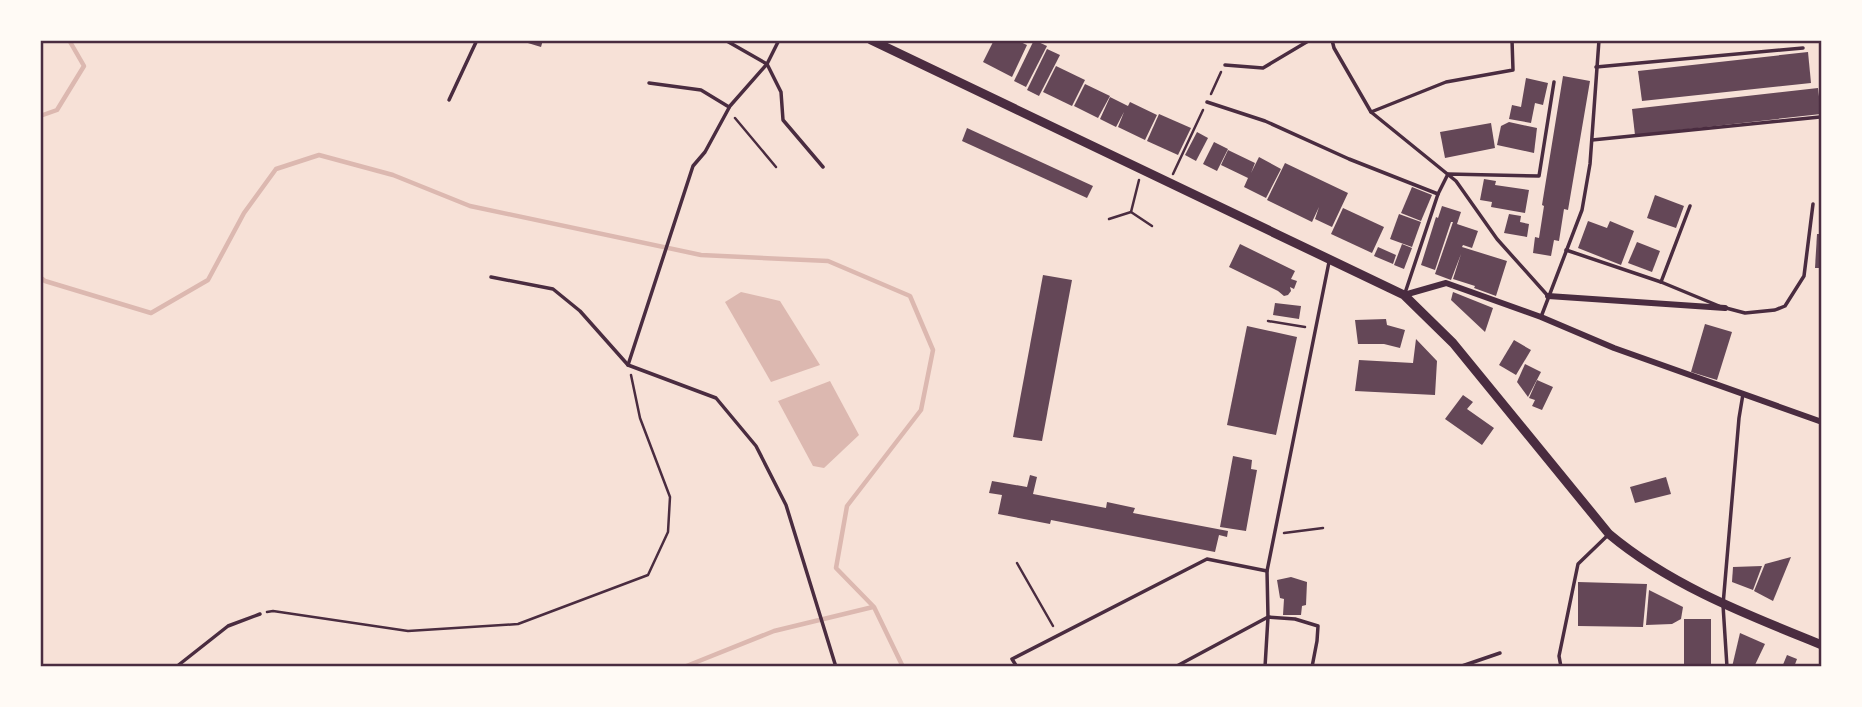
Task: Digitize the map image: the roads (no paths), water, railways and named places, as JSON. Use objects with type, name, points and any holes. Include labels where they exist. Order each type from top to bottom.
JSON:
[{"type":"main road","points":[[870,40],[1404,295],[1453,343],[1609,534],[1626,549],[1723,605],[1822,645]]},
{"type":"street","points":[[1404,295],[1446,283],[1541,317],[1614,348],[1822,422]]},
{"type":"street","points":[[1548,296],[1726,308]]},
{"type":"lane","points":[[450,100],[477,40]]},
{"type":"lane","points":[[725,40],[767,64],[781,92],[783,120],[822,167]]},
{"type":"lane","points":[[628,365],[693,166],[705,152],[729,106],[767,64],[779,40]]},
{"type":"lane","points":[[1225,65],[1262,68],[1310,40]]},
{"type":"lane","points":[[1332,40],[1371,112],[1456,181],[1497,239],[1548,296]]},
{"type":"lane","points":[[1371,112],[1446,82],[1513,70],[1512,40]]},
{"type":"lane","points":[[1541,317],[1582,210],[1590,164],[1598,40]]},
{"type":"lane","points":[[1596,67],[1803,48]]},
{"type":"lane","points":[[1448,174],[1539,176],[1554,82]]},
{"type":"lane","points":[[649,83],[701,90],[729,106]]},
{"type":"lane","points":[[1207,102],[1265,121],[1349,159],[1438,194]]},
{"type":"lane","points":[[1592,141],[1820,117]]},
{"type":"lane","points":[[1404,295],[1438,194],[1448,174]]},
{"type":"lane","points":[[1566,250],[1661,282],[1726,308],[1745,313],[1775,310],[1785,306],[1804,276],[1813,204]]},
{"type":"lane","points":[[1661,282],[1690,206]]},
{"type":"lane","points":[[1265,667],[1267,571],[1329,260]]},
{"type":"lane","points":[[491,276],[553,289],[580,311],[628,365],[716,398],[756,446],[786,505],[836,667]]},
{"type":"lane","points":[[1727,667],[1723,605],[1743,394]]},
{"type":"lane","points":[[1562,667],[1559,656],[1578,564],[1609,534]]},
{"type":"lane","points":[[1017,667],[1013,659],[1207,559],[1267,571]]},
{"type":"lane","points":[[176,667],[228,626],[260,614]]},
{"type":"lane","points":[[1175,667],[1268,617],[1295,619],[1318,626],[1311,667]]},
{"type":"lane","points":[[1459,667],[1500,653]]},
{"type":"waterway","points":[[40,116],[57,110],[84,66],[69,40]]},
{"type":"waterway","points":[[40,277],[45,281],[151,313],[208,280],[244,213],[276,169],[319,155],[393,175],[470,206],[701,255],[828,261],[910,296],[933,350],[921,410],[847,506],[836,568],[874,607],[903,667]]},
{"type":"waterway","points":[[684,667],[774,631],[873,607]]}]
